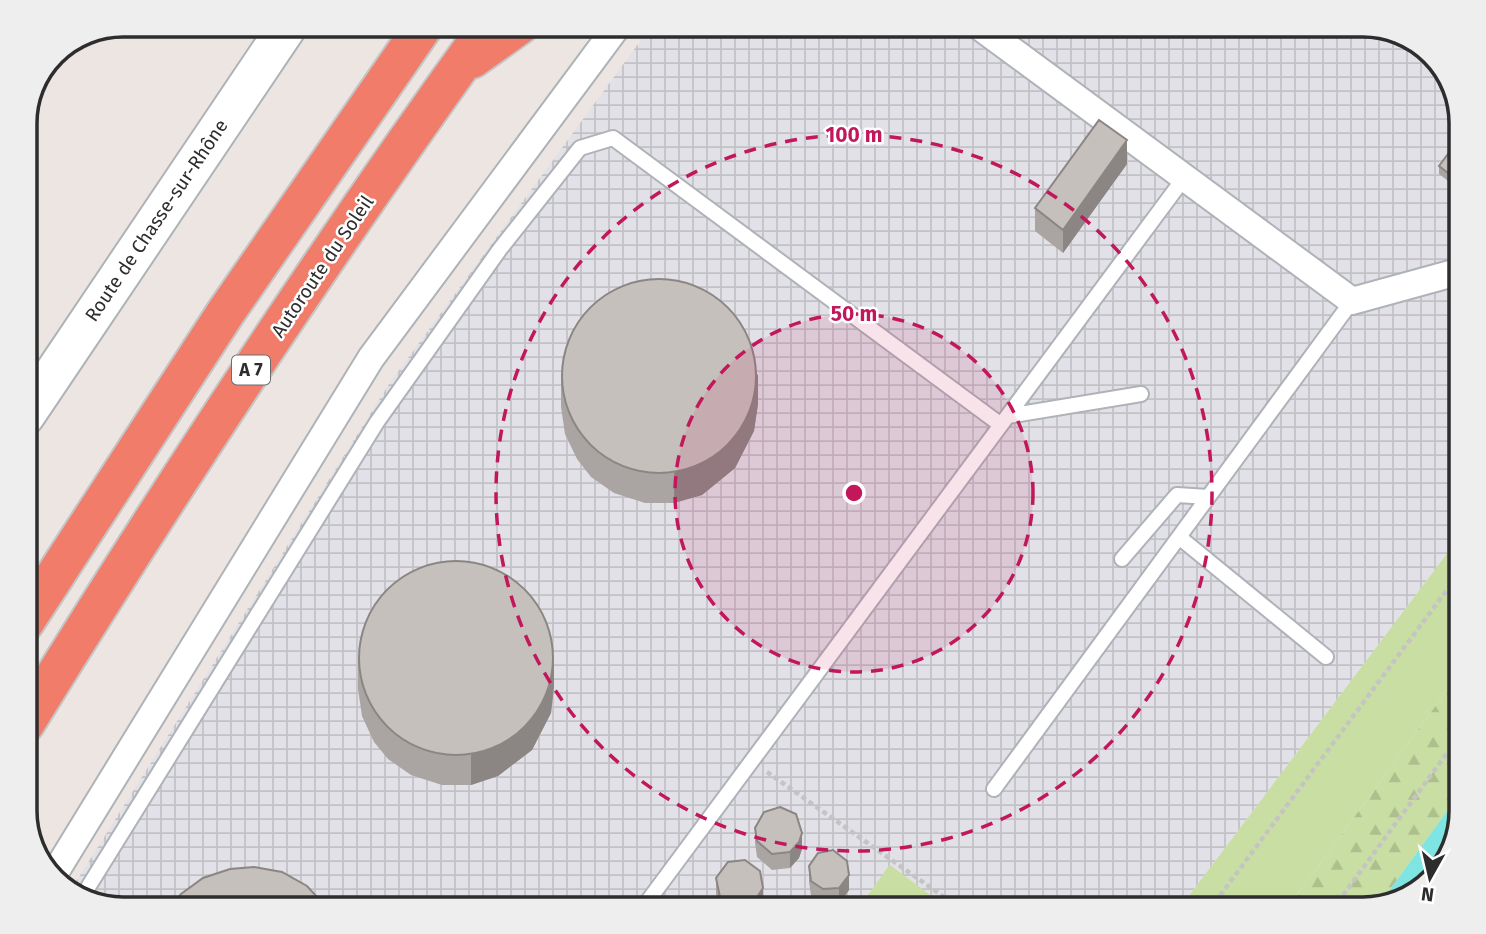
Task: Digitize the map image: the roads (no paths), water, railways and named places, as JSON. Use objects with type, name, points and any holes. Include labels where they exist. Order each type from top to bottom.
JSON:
[{"type":"highway","name":"A 7","points":[[37,603],[226,312],[416,37]]},
{"type":"highway","name":"Autoroute du Soleil","points":[[37,705],[206,438],[481,37]]},
{"type":"highway","points":[[459,67],[502,37]]},
{"type":"main road","name":"Route de Chasse-sur-Rhône","points":[[37,398],[280,37]]},
{"type":"street","points":[[58,868],[371,358],[609,37]]},
{"type":"street","points":[[994,37],[1352,301],[1449,274]]},
{"type":"lane","points":[[87,889],[377,422],[500,249],[580,148],[613,138],[1005,421],[1141,394]]},
{"type":"lane","points":[[651,897],[1184,178]]},
{"type":"lane","points":[[994,789],[1352,301]]},
{"type":"lane","points":[[1122,559],[1177,495],[1208,497]]},
{"type":"lane","points":[[1179,537],[1326,657]]},
{"type":"water","points":[[1449,808],[1445,839],[1435,859],[1416,879],[1387,893]]}]
